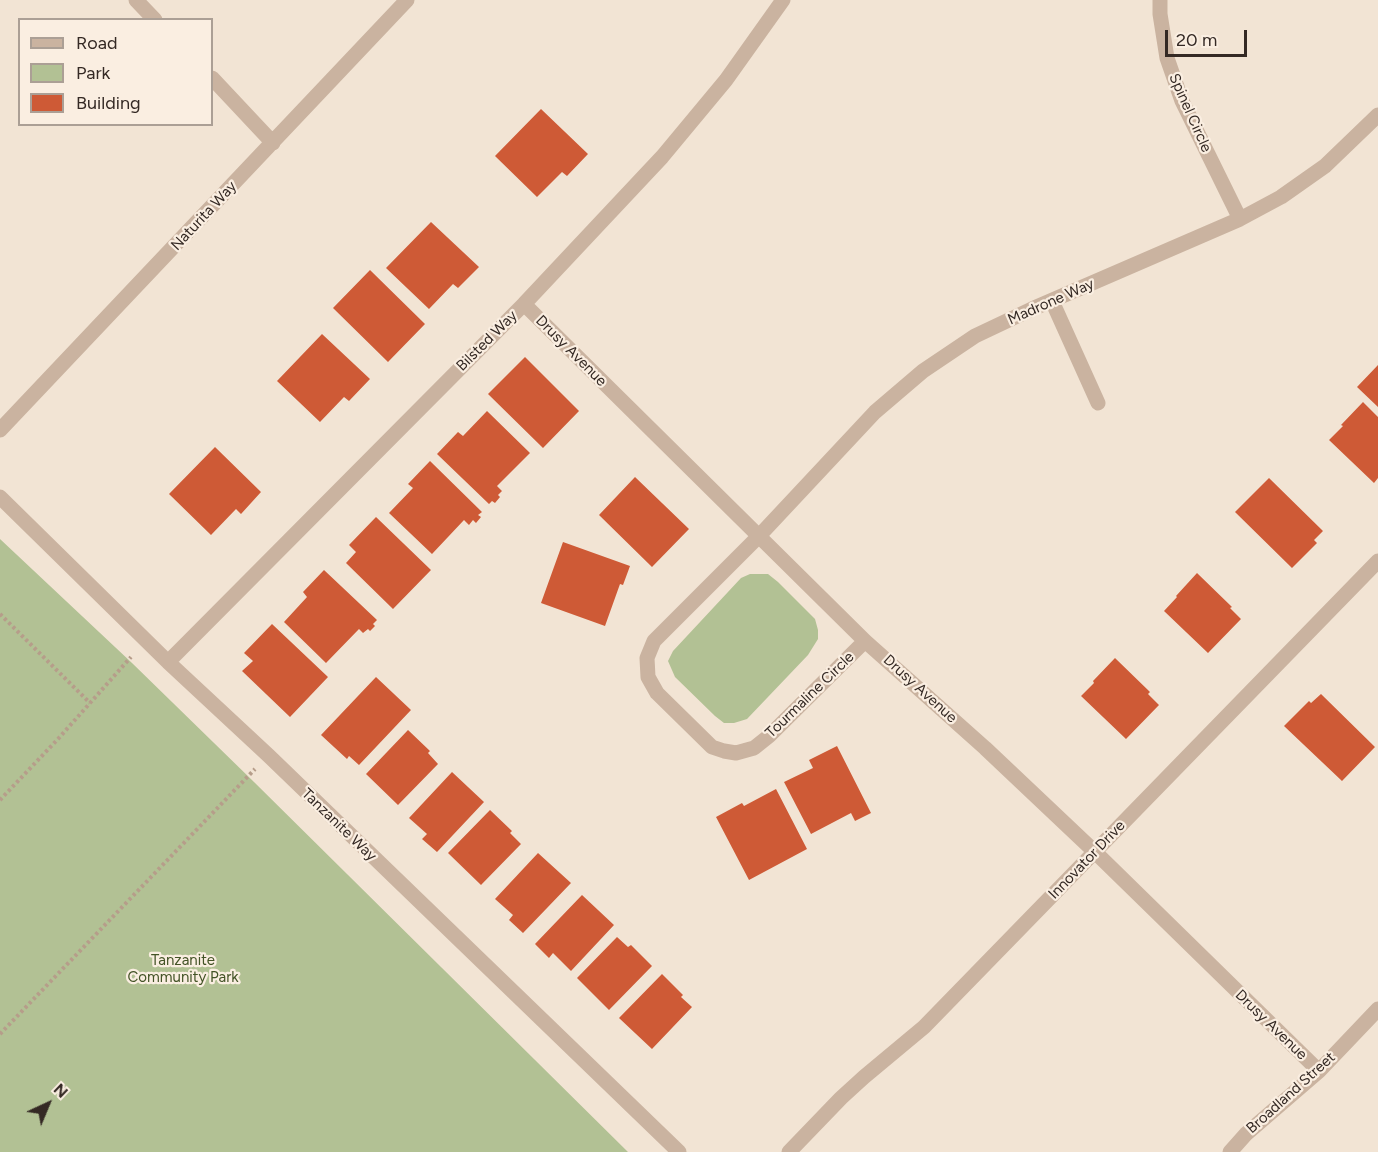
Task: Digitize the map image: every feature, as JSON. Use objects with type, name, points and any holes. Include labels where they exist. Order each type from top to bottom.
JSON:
[{"type":"street","points":[[136,0],[153,18]]},
{"type":"street","name":"Naturita Way","points":[[0,430],[407,0]]},
{"type":"street","name":"Bilsted Way","points":[[168,662],[524,304],[662,157],[726,80],[783,0]]},
{"type":"street","name":"Spinel Circle","points":[[1160,0],[1167,58],[1182,101],[1240,219]]},
{"type":"street","points":[[213,79],[273,143]]},
{"type":"street","name":"Madrone Way","points":[[759,536],[875,412],[923,371],[975,336],[1240,219],[1281,197],[1324,166],[1378,115]]},
{"type":"street","points":[[1052,301],[1098,403]]},
{"type":"street","name":"Drusy Avenue","points":[[524,304],[866,641],[985,748],[1095,852],[1319,1071]]},
{"type":"street","name":"Tanzanite Way","points":[[0,497],[168,662],[679,1152]]},
{"type":"street","name":"Tourmaline Circle","points":[[759,536],[654,640],[647,658],[648,677],[657,693],[665,701],[712,747],[736,753],[754,748],[866,641]]},
{"type":"street","name":"Innovator Drive","points":[[789,1152],[841,1098],[924,1027],[1378,561]]},
{"type":"street","name":"Broadland Street","points":[[1230,1152],[1246,1134],[1319,1071],[1378,1009]]},
{"type":"path","points":[[0,614],[90,703]]},
{"type":"path","points":[[0,800],[131,657]]},
{"type":"path","points":[[0,1034],[268,756]]},
{"type":"green space","name":"Tanzanite Community Park","points":[[0,539],[254,782],[628,1152],[0,1152]]},
{"type":"green space","points":[[750,574],[768,574],[778,582],[815,619],[818,639],[808,655],[747,719],[724,723],[675,677],[668,661],[673,651],[741,578]]},
{"type":"building","points":[[541,109],[588,154],[567,176],[562,172],[537,197],[495,156]]},
{"type":"building","points":[[431,222],[479,267],[458,288],[453,284],[429,309],[386,268]]},
{"type":"building","points":[[370,270],[425,324],[388,362],[333,308]]},
{"type":"building","points":[[322,334],[370,379],[349,401],[344,397],[320,422],[277,381]]},
{"type":"building","points":[[525,357],[579,411],[543,448],[488,394]]},
{"type":"building","points":[[1378,365],[1378,407],[1357,387]]},
{"type":"building","points":[[1363,402],[1378,417],[1378,478],[1374,483],[1329,440]]},
{"type":"building","points":[[487,411],[530,453],[497,486],[502,491],[498,495],[500,497],[495,503],[492,501],[489,504],[437,454],[458,432],[463,436]]},
{"type":"building","points":[[215,447],[261,492],[241,514],[236,509],[211,535],[169,494]]},
{"type":"building","points":[[430,461],[482,512],[478,515],[481,517],[476,523],[473,520],[469,525],[464,520],[432,554],[389,513],[413,488],[408,484]]},
{"type":"building","points":[[635,477],[689,529],[652,567],[599,515]]},
{"type":"building","points":[[1269,478],[1323,531],[1314,540],[1317,543],[1292,568],[1235,512]]},
{"type":"building","points":[[376,517],[431,570],[393,609],[346,563],[356,552],[349,545]]},
{"type":"building","points":[[563,542],[630,566],[623,585],[620,584],[605,626],[541,603]]},
{"type":"building","points":[[324,570],[377,620],[370,631],[368,629],[363,633],[359,629],[326,663],[284,622],[307,597],[303,592]]},
{"type":"building","points":[[1197,573],[1241,619],[1208,653],[1164,611]]},
{"type":"building","points":[[272,624],[328,677],[290,717],[242,671],[253,661],[244,653]]},
{"type":"building","points":[[1115,658],[1150,692],[1148,694],[1159,705],[1126,739],[1081,696]]},
{"type":"building","points":[[376,677],[411,710],[359,765],[349,756],[347,759],[321,735]]},
{"type":"building","points":[[1321,694],[1375,747],[1342,781],[1284,726],[1309,701],[1311,703]]},
{"type":"building","points":[[408,730],[430,751],[428,753],[438,764],[398,805],[366,774]]},
{"type":"building","points":[[837,746],[871,813],[855,821],[851,813],[811,834],[784,782],[813,768],[809,760]]},
{"type":"building","points":[[452,772],[484,802],[437,852],[422,839],[427,834],[409,818]]},
{"type":"building","points":[[776,789],[807,849],[749,880],[716,817],[742,803],[744,806]]},
{"type":"building","points":[[490,810],[512,831],[510,833],[521,844],[481,885],[448,853]]},
{"type":"building","points":[[538,853],[571,883],[523,933],[509,920],[513,915],[495,899]]},
{"type":"building","points":[[582,895],[614,925],[571,971],[553,953],[549,958],[535,944]]},
{"type":"building","points":[[617,937],[628,947],[631,945],[652,966],[609,1010],[577,978]]},
{"type":"building","points":[[662,974],[692,1007],[652,1049],[619,1018]]}]
